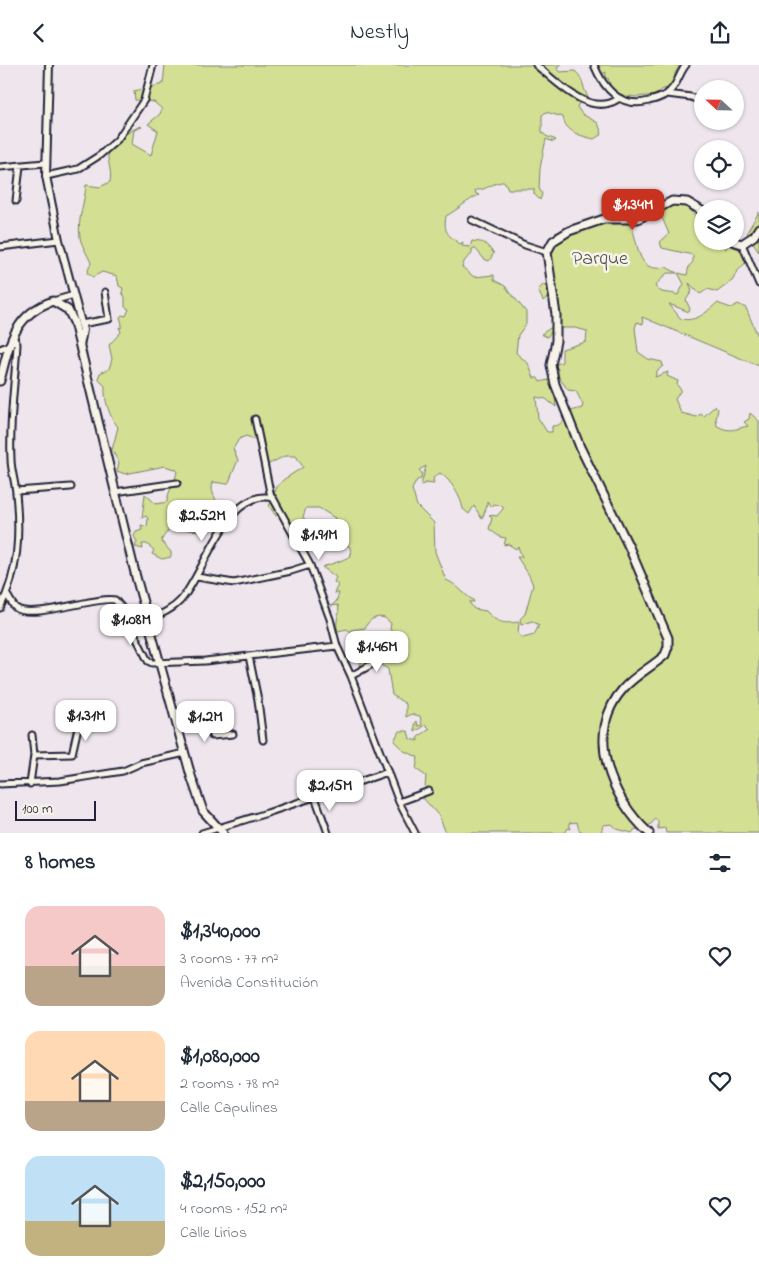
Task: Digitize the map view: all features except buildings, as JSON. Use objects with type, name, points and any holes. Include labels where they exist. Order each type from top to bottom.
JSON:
[{"type":"main road","points":[[649,833],[630,814],[615,790],[607,765],[604,737],[610,711],[622,690],[665,655],[668,647],[668,637],[629,547],[580,447],[555,384],[551,365],[556,341],[556,315],[547,252],[550,245],[560,235],[604,219],[638,219],[672,201],[687,202],[694,206]]},
{"type":"main road","points":[[744,243],[750,240],[759,228]]},
{"type":"main road","points":[[0,381],[13,337],[31,311],[53,301],[71,313],[115,493],[185,753],[203,811],[220,831]]},
{"type":"street","points":[[49,65],[46,176],[59,240],[81,324],[83,334],[80,346]]},
{"type":"street","points":[[46,176],[78,169],[100,155],[117,139],[144,100],[153,65]]},
{"type":"street","points":[[536,65],[565,89],[592,104],[600,106],[618,99]]},
{"type":"street","points":[[594,65],[601,80],[618,99],[634,103],[644,102],[667,94],[686,65]]},
{"type":"street","points":[[667,94],[694,98]]},
{"type":"street","points":[[0,167],[45,163]]},
{"type":"street","points":[[16,201],[20,166]]},
{"type":"street","points":[[472,220],[525,245],[547,252]]},
{"type":"street","points":[[0,247],[59,240]]},
{"type":"street","points":[[744,249],[759,284]]},
{"type":"street","points":[[81,324],[109,319],[104,292]]},
{"type":"street","points":[[53,301],[74,295]]},
{"type":"street","points":[[0,608],[7,595],[17,561],[18,549],[16,491],[11,457],[11,399],[18,344],[13,337]]},
{"type":"street","points":[[0,349],[10,345]]},
{"type":"street","points":[[255,419],[271,497],[277,503],[292,537],[310,565],[330,619],[337,646],[351,675],[399,802],[415,833]]},
{"type":"street","points":[[115,493],[177,483]]},
{"type":"street","points":[[16,491],[71,487]]},
{"type":"street","points":[[134,627],[148,618],[165,613],[179,603],[197,577],[215,540],[234,515],[248,502],[271,497]]},
{"type":"street","points":[[197,577],[234,583],[310,565]]},
{"type":"street","points":[[7,595],[14,607],[23,610],[80,605],[112,599],[118,602],[134,627],[148,661],[161,664],[249,657],[311,647],[337,646]]},
{"type":"street","points":[[351,675],[394,652]]},
{"type":"street","points":[[249,657],[258,700],[263,740]]},
{"type":"street","points":[[174,712],[203,709],[212,736],[233,734]]},
{"type":"street","points":[[34,755],[72,754],[79,723]]},
{"type":"street","points":[[30,784],[34,755],[32,735]]},
{"type":"street","points":[[0,784],[30,784],[123,771],[141,763],[185,753]]},
{"type":"street","points":[[202,833],[220,831],[388,772]]},
{"type":"street","points":[[399,802],[429,791]]},
{"type":"street","points":[[315,797],[328,833]]},
{"type":"green space","name":"Parque","points":[[165,65],[561,65],[557,68],[559,72],[575,71],[581,78],[585,92],[590,99],[588,102],[579,103],[577,107],[582,114],[598,123],[602,134],[594,139],[579,135],[570,130],[563,117],[546,112],[542,115],[542,132],[556,140],[553,142],[546,139],[540,168],[539,188],[542,194],[540,200],[534,194],[534,189],[508,189],[505,182],[501,182],[475,190],[476,194],[479,195],[446,216],[445,222],[446,230],[450,236],[460,244],[463,242],[462,246],[470,247],[472,241],[483,243],[494,253],[489,261],[484,259],[475,248],[472,249],[472,254],[465,260],[462,267],[474,277],[494,275],[494,280],[505,286],[526,312],[526,324],[518,335],[516,353],[528,363],[534,378],[538,378],[540,382],[548,380],[554,387],[556,407],[546,399],[536,397],[538,418],[547,432],[552,432],[552,426],[562,422],[567,412],[582,408],[583,405],[576,391],[568,390],[558,376],[558,369],[554,365],[562,362],[562,349],[586,342],[587,331],[575,328],[554,328],[547,337],[541,334],[552,327],[556,316],[551,295],[543,301],[538,290],[543,285],[550,286],[555,278],[550,275],[555,233],[606,216],[628,220],[643,261],[648,266],[655,268],[666,267],[677,273],[667,273],[655,286],[660,291],[678,295],[684,284],[678,273],[687,275],[689,266],[693,262],[693,255],[662,248],[660,242],[669,234],[661,215],[667,201],[686,204],[694,214],[694,250],[740,250],[747,261],[736,273],[733,280],[717,292],[708,289],[700,294],[689,283],[692,291],[686,300],[690,309],[689,312],[669,304],[681,319],[687,320],[701,316],[717,303],[731,308],[738,304],[746,308],[759,339],[759,366],[642,317],[643,324],[637,322],[635,328],[638,352],[648,359],[662,362],[663,366],[657,371],[655,377],[668,372],[667,376],[678,381],[677,385],[681,390],[675,399],[681,413],[697,417],[700,414],[704,416],[715,406],[718,409],[717,426],[729,430],[748,426],[744,422],[749,419],[750,413],[759,421],[759,833],[666,833],[665,828],[658,829],[658,822],[655,818],[650,825],[641,829],[635,829],[632,833],[617,829],[612,824],[603,825],[601,833],[585,833],[579,830],[577,822],[569,823],[571,829],[568,828],[565,833],[446,833],[439,816],[424,799],[426,776],[416,769],[418,757],[404,751],[394,741],[399,731],[408,731],[410,739],[418,741],[418,737],[430,729],[426,725],[415,732],[415,723],[417,721],[418,726],[422,725],[420,716],[412,714],[406,717],[406,704],[392,695],[388,669],[377,663],[360,669],[361,661],[385,647],[394,636],[390,629],[391,623],[385,618],[378,617],[370,621],[365,628],[351,630],[353,634],[347,629],[338,631],[338,605],[331,606],[336,602],[339,593],[334,593],[338,585],[334,582],[336,577],[322,567],[351,556],[350,547],[335,538],[330,542],[328,536],[332,532],[335,518],[319,508],[306,508],[303,517],[307,522],[294,526],[290,519],[276,516],[269,506],[277,487],[283,480],[303,467],[296,456],[285,456],[265,466],[262,464],[264,454],[260,443],[246,436],[239,439],[233,449],[238,460],[229,482],[227,484],[213,482],[212,490],[218,510],[212,526],[194,531],[179,527],[170,529],[161,541],[171,552],[171,557],[162,559],[152,554],[154,550],[147,544],[142,544],[143,549],[135,547],[137,542],[134,536],[136,532],[142,530],[141,525],[147,527],[148,518],[146,516],[142,518],[145,494],[156,504],[167,502],[177,470],[165,466],[125,474],[117,471],[119,463],[112,450],[118,427],[108,408],[105,386],[98,379],[100,373],[109,369],[112,359],[109,345],[121,332],[119,327],[121,328],[122,324],[120,317],[122,315],[126,316],[129,309],[125,307],[125,297],[122,293],[123,288],[119,286],[117,276],[102,272],[93,277],[87,273],[91,263],[83,247],[79,230],[86,185],[100,187],[110,182],[111,177],[107,153],[109,143],[140,126],[142,127],[134,130],[132,144],[151,155],[158,131],[148,124],[160,114],[162,109],[154,102],[135,100],[134,91],[163,84]],"holes":[[[426,466],[421,485],[426,483],[434,484],[433,478],[440,473],[455,489],[463,509],[469,514],[474,506],[482,519],[487,501],[492,507],[494,504],[503,506],[503,509],[497,516],[489,515],[492,518],[489,529],[500,537],[506,538],[504,545],[508,544],[516,549],[518,547],[522,557],[517,557],[533,585],[525,614],[520,619],[521,625],[532,621],[539,625],[534,635],[523,638],[518,634],[519,622],[501,622],[486,611],[474,609],[469,602],[474,602],[473,600],[446,580],[435,552],[434,523],[417,506],[412,489],[417,480],[421,479],[422,473],[419,470]]]},
{"type":"green space","points":[[592,65],[680,65],[675,73],[674,88],[662,89],[654,96],[630,96],[626,101],[623,95],[613,93],[608,78],[605,80],[606,72],[602,74]]},
{"type":"green space","points":[[759,212],[759,252],[747,232]]}]
